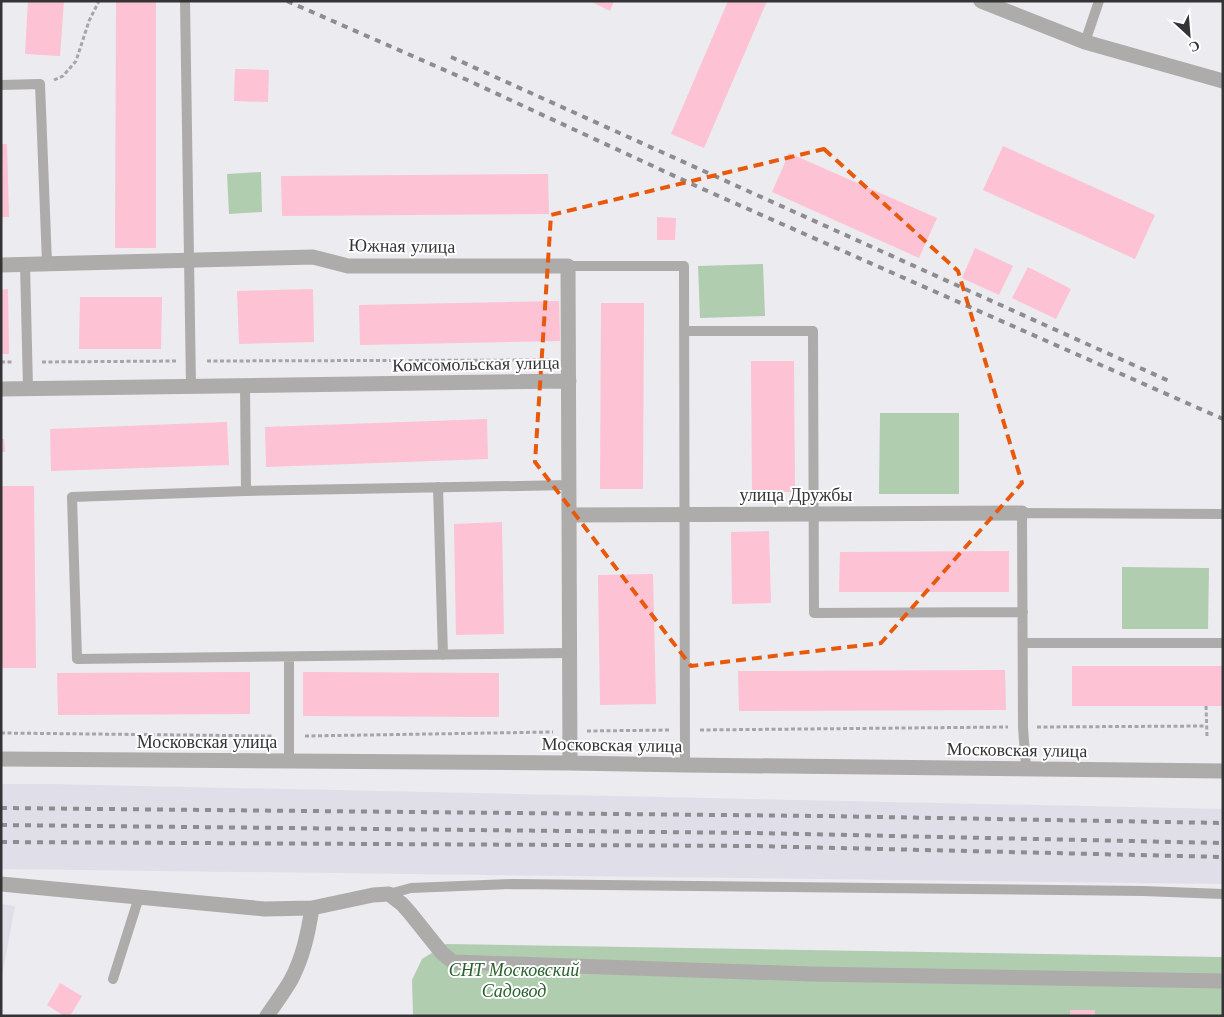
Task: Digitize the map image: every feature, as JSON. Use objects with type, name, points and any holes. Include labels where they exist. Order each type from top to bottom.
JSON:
[{"type":"street","points":[[981,1],[999,4],[1085,42],[1223,81]]},
{"type":"street","name":"Южная улица","points":[[1,265],[313,257],[348,266],[568,266]]},
{"type":"street","points":[[568,266],[569,381]]},
{"type":"street","name":"Комсомольская улица","points":[[1,389],[569,381],[570,763]]},
{"type":"street","name":"улица Дружбы","points":[[569,515],[1022,513]]},
{"type":"street","name":"Московская улица","points":[[1,759],[1223,770]]},
{"type":"street","points":[[1,884],[265,909],[312,908],[373,895],[389,894],[410,912],[442,954],[453,962],[821,974],[1223,981]]},
{"type":"street","points":[[266,1016],[290,980],[303,953],[312,908]]},
{"type":"lane","points":[[185,1],[191,386]]},
{"type":"lane","points":[[1085,42],[1099,1]]},
{"type":"lane","points":[[1,86],[40,84],[47,263]]},
{"type":"lane","points":[[25,264],[28,388]]},
{"type":"lane","points":[[568,266],[684,266],[685,765]]},
{"type":"lane","points":[[684,331],[813,331],[814,614],[1023,612]]},
{"type":"lane","points":[[245,386],[246,491]]},
{"type":"lane","points":[[569,484],[72,496],[77,659],[570,653]]},
{"type":"lane","points":[[438,487],[443,655]]},
{"type":"lane","points":[[1026,768],[1023,727],[1022,513],[1223,514]]},
{"type":"lane","points":[[1023,643],[1223,643]]},
{"type":"lane","points":[[288,657],[289,761]]},
{"type":"lane","points":[[389,894],[411,888],[513,884],[1223,894]]},
{"type":"lane","points":[[113,979],[139,896]]},
{"type":"path","points":[[40,84],[64,76],[76,61],[89,21],[98,2]]},
{"type":"path","points":[[1,362],[569,360]]},
{"type":"path","points":[[1206,706],[1207,736]]},
{"type":"path","points":[[1,733],[289,737],[570,731],[1206,726]]},
{"type":"highlighted area","points":[[824,149],[958,271],[1022,483],[881,643],[691,666],[535,462],[551,215]]},
{"type":"shaded area","points":[[1,784],[1223,809],[1223,884],[1,869]]},
{"type":"shaded area","points":[[1,904],[15,906],[1,982]]},
{"type":"green space","points":[[261,172],[262,212],[229,214],[227,174]]},
{"type":"green space","points":[[763,264],[765,316],[700,318],[698,266]]},
{"type":"green space","points":[[880,413],[959,413],[959,494],[879,494]]},
{"type":"green space","points":[[1122,567],[1209,568],[1208,629],[1122,629]]},
{"type":"green space","name":"СНТ Московский Садовод","points":[[446,944],[1223,957],[1223,1016],[413,1016],[412,980],[422,959]]},
{"type":"building","points":[[28,1],[64,1],[60,56],[25,54]]},
{"type":"building","points":[[116,1],[156,1],[156,248],[115,248]]},
{"type":"building","points":[[590,1],[614,1],[610,11]]},
{"type":"building","points":[[728,1],[767,1],[704,148],[671,134]]},
{"type":"building","points":[[235,69],[269,70],[268,102],[234,101]]},
{"type":"building","points":[[1,144],[7,144],[9,217],[1,217]]},
{"type":"building","points":[[1003,146],[1155,215],[1135,259],[983,190]]},
{"type":"building","points":[[789,153],[937,218],[919,258],[772,192]]},
{"type":"building","points":[[548,174],[549,214],[282,216],[281,176]]},
{"type":"building","points":[[657,217],[676,218],[675,240],[657,240]]},
{"type":"building","points":[[975,248],[1013,266],[999,295],[962,278]]},
{"type":"building","points":[[1028,267],[1071,289],[1056,319],[1012,298]]},
{"type":"building","points":[[8,289],[9,354],[1,354],[1,290]]},
{"type":"building","points":[[313,289],[314,342],[239,344],[237,291]]},
{"type":"building","points":[[80,297],[162,297],[161,349],[79,349]]},
{"type":"building","points":[[559,301],[560,341],[360,345],[359,305]]},
{"type":"building","points":[[601,303],[644,303],[643,489],[600,489]]},
{"type":"building","points":[[751,361],[794,361],[795,492],[752,492]]},
{"type":"building","points":[[487,419],[488,459],[266,467],[265,427]]},
{"type":"building","points":[[227,422],[229,465],[51,471],[50,429]]},
{"type":"building","points":[[1,439],[4,439],[5,452],[1,452]]},
{"type":"building","points":[[1,486],[34,486],[36,668],[1,668]]},
{"type":"building","points":[[502,522],[504,634],[456,635],[454,524]]},
{"type":"building","points":[[769,531],[771,603],[732,604],[731,532]]},
{"type":"building","points":[[1009,551],[1009,592],[839,592],[840,552]]},
{"type":"building","points":[[653,574],[656,704],[600,705],[598,575]]},
{"type":"building","points":[[1072,666],[1223,666],[1223,706],[1072,706]]},
{"type":"building","points":[[1005,670],[1006,710],[739,711],[738,671]]},
{"type":"building","points":[[250,672],[250,714],[58,715],[57,673]]},
{"type":"building","points":[[303,672],[499,673],[499,717],[303,716]]},
{"type":"building","points":[[60,983],[82,996],[70,1016],[64,1016],[47,1005]]},
{"type":"building","points":[[1070,1010],[1095,1010],[1095,1016],[1070,1016]]},
{"type":"railway","points":[[287,1],[465,79],[696,186],[1223,419]]},
{"type":"railway","points":[[451,57],[1169,381]]},
{"type":"railway","points":[[1,808],[823,816],[1223,823]]},
{"type":"railway","points":[[1,825],[754,833],[1223,843]]},
{"type":"railway","points":[[1,842],[753,846],[1223,857]]}]
